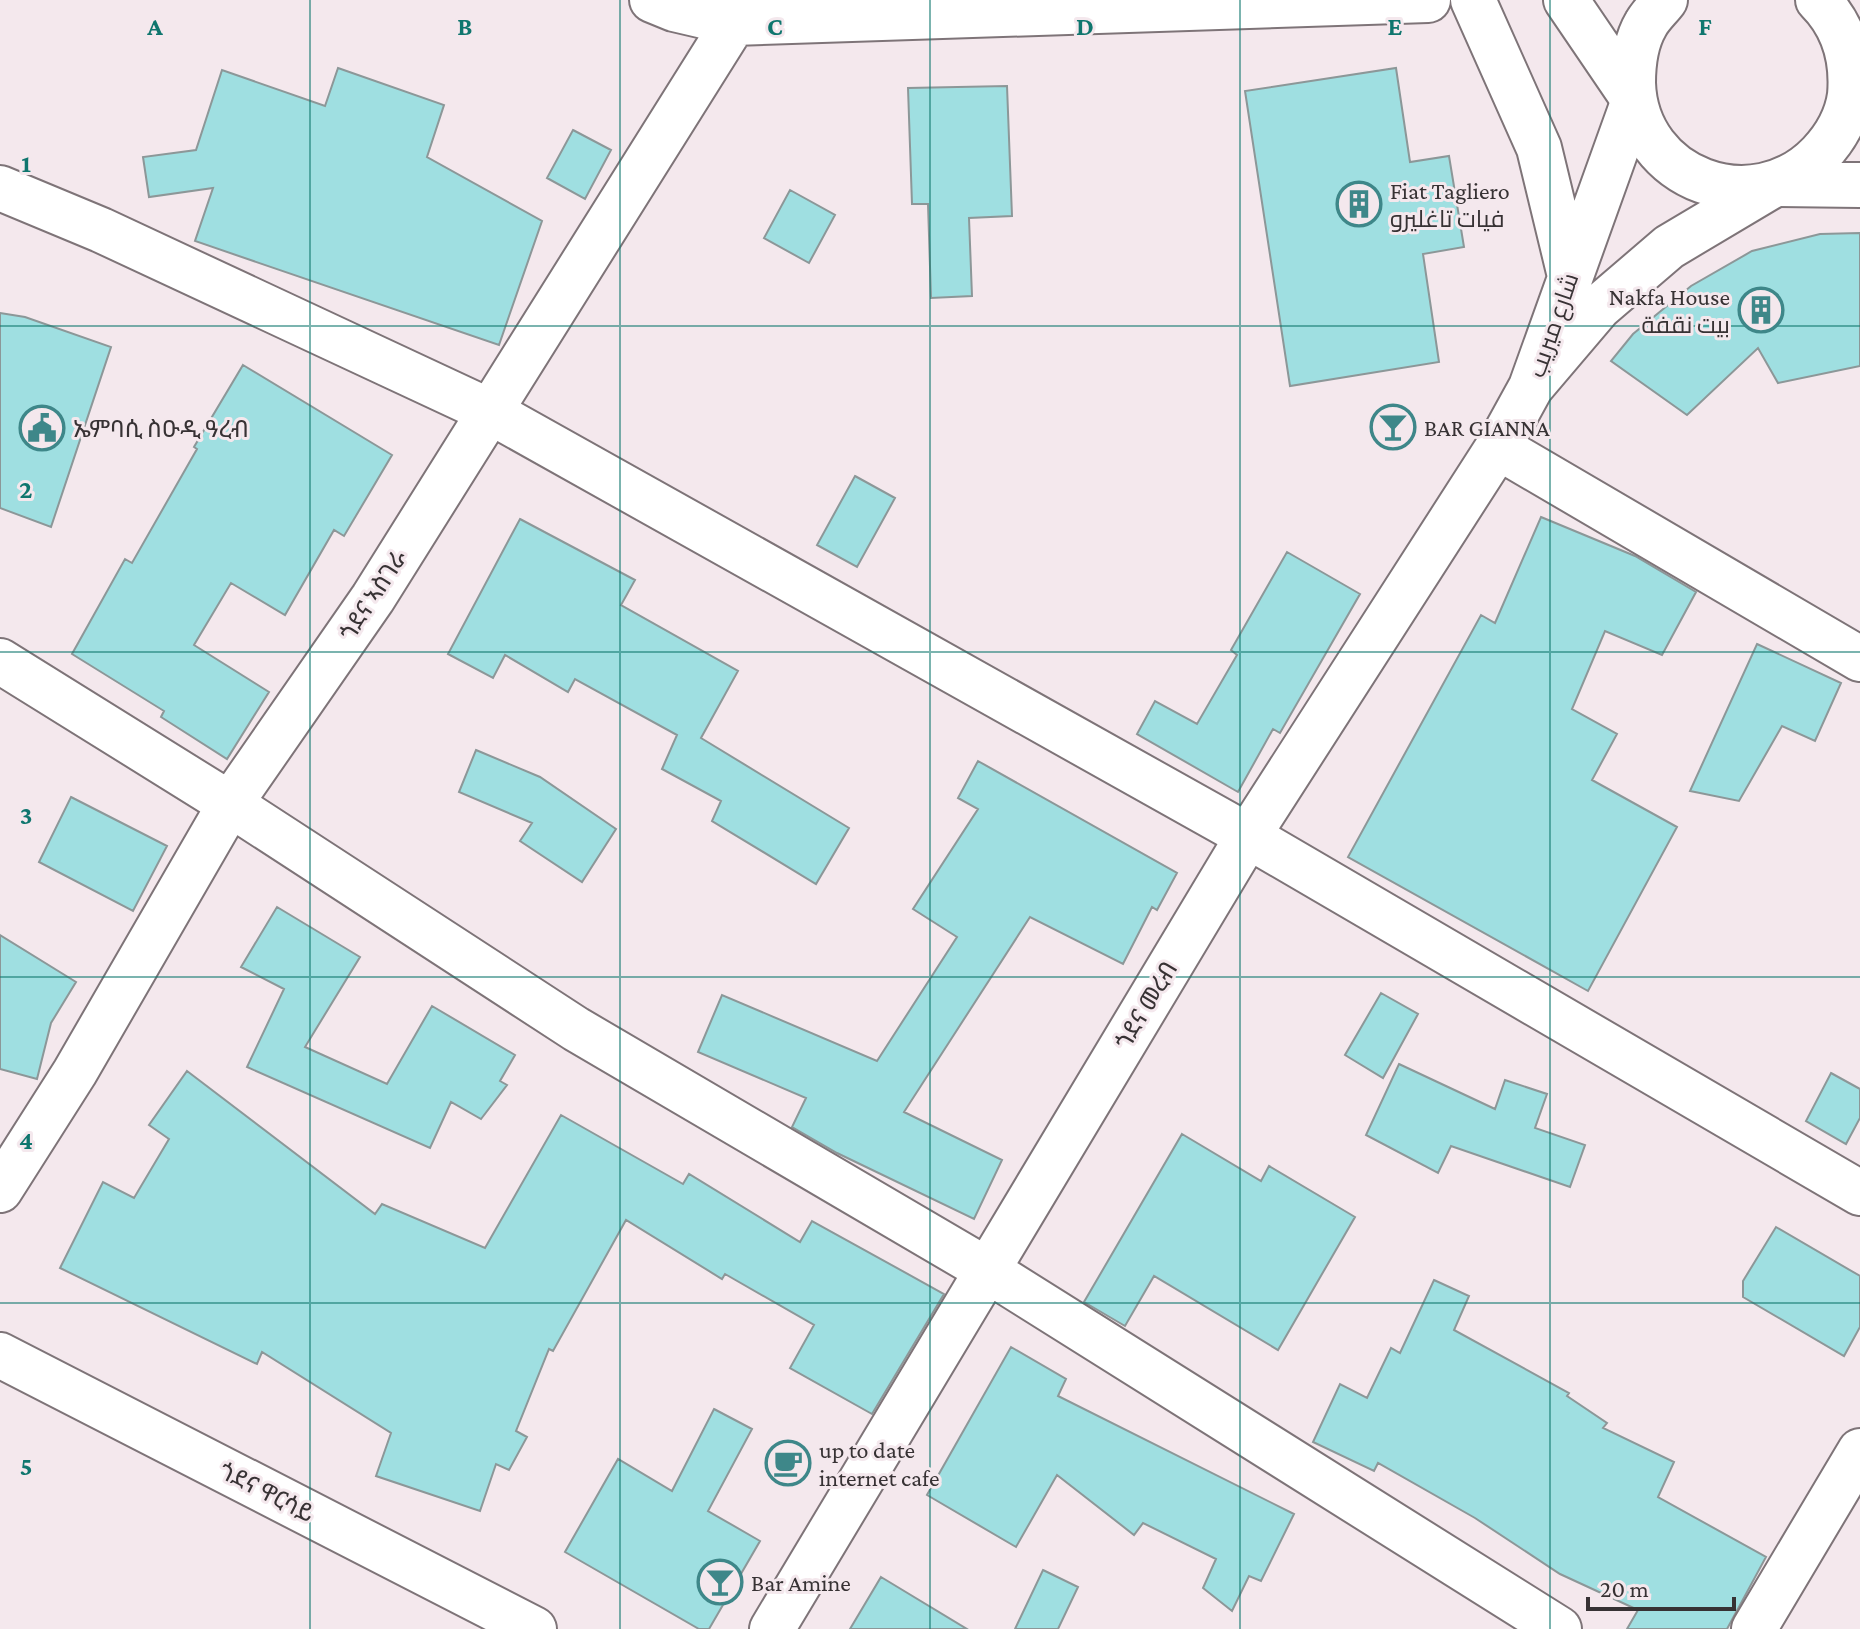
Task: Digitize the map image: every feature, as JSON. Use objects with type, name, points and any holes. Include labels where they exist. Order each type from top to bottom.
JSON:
[{"type":"street","points":[[652,0],[674,9],[741,11],[1428,0]]},
{"type":"street","points":[[1473,0],[1539,148],[1570,276]]},
{"type":"street","points":[[1566,0],[1634,100],[1646,134],[1670,163],[1702,182],[1737,189],[1775,184],[1860,185]]},
{"type":"street","points":[[1634,100],[1633,62],[1645,26],[1665,0]]},
{"type":"street","points":[[1818,0],[1855,36]]},
{"type":"street","name":"ጎደና ኣስገራ","points":[[0,1190],[75,1072],[230,804],[373,598],[741,11]]},
{"type":"street","name":"شارع ميريب","points":[[1531,387],[1599,307],[1669,247],[1807,168],[1832,141],[1848,109],[1855,36]]},
{"type":"street","name":"شارع ميريب","points":[[1531,387],[1634,100]]},
{"type":"street","points":[[0,188],[101,230],[489,411],[1248,836],[1860,1193]]},
{"type":"street","name":"ጎደና መረብ","points":[[772,1629],[1248,836],[1498,447],[1531,387]]},
{"type":"street","points":[[1498,447],[1860,659]]},
{"type":"street","points":[[0,661],[230,804],[576,1029],[987,1270],[1559,1629]]},
{"type":"street","name":"ጎደና ዋርሳይ","points":[[0,1355],[534,1629]]},
{"type":"street","points":[[1754,1629],[1860,1451]]},
{"type":"building","points":[[338,68],[444,105],[427,157],[542,221],[499,345],[195,241],[213,188],[149,197],[143,157],[196,150],[222,70],[325,106]]},
{"type":"building","name":"Fiat Tagliero فيات تاغليرو","points":[[1396,68],[1410,162],[1449,156],[1464,247],[1423,254],[1439,362],[1290,386],[1245,91]]},
{"type":"building","points":[[1007,86],[1012,216],[969,218],[972,296],[931,298],[928,204],[912,204],[908,88]]},
{"type":"building","points":[[573,130],[611,150],[585,199],[547,178]]},
{"type":"building","points":[[790,190],[835,215],[809,263],[764,238]]},
{"type":"building","name":"Nakfa House بيت نقفة","points":[[1860,233],[1860,366],[1778,383],[1758,348],[1687,415],[1611,361],[1633,334],[1691,286],[1752,251],[1820,234]]},
{"type":"building","name":"ኤምባሲ ስዑዲ ዓረብ","points":[[0,313],[25,317],[111,347],[51,527],[0,508]]},
{"type":"building","points":[[243,365],[392,455],[344,536],[334,530],[285,615],[231,583],[194,645],[269,692],[227,759],[161,717],[164,711],[72,654],[125,559],[132,563],[197,449],[194,447]]},
{"type":"building","points":[[855,476],[895,498],[857,567],[817,545]]},
{"type":"building","points":[[1541,517],[1635,556],[1696,592],[1662,655],[1605,631],[1572,709],[1617,734],[1592,780],[1677,827],[1588,991],[1348,857],[1481,615],[1495,623]]},
{"type":"building","points":[[520,519],[635,580],[621,605],[738,671],[701,738],[849,828],[816,884],[712,821],[721,801],[662,769],[677,735],[575,679],[568,692],[505,655],[493,678],[448,654]]},
{"type":"building","points":[[1287,552],[1360,594],[1280,733],[1273,729],[1238,792],[1137,734],[1155,701],[1197,724],[1237,655],[1231,650]]},
{"type":"building","points":[[1757,644],[1841,683],[1815,741],[1782,726],[1739,801],[1690,791]]},
{"type":"building","points":[[476,750],[540,777],[616,829],[582,882],[520,841],[532,823],[459,792]]},
{"type":"building","points":[[978,761],[1177,873],[1157,910],[1152,907],[1123,964],[1030,917],[904,1112],[1002,1160],[974,1219],[837,1153],[792,1127],[806,1098],[698,1052],[722,995],[877,1061],[957,937],[913,909],[978,809],[958,798]]},
{"type":"building","points":[[71,797],[167,846],[133,911],[39,862]]},
{"type":"building","points":[[277,907],[360,957],[305,1047],[387,1084],[432,1006],[515,1055],[500,1081],[507,1085],[481,1119],[451,1102],[430,1148],[247,1067],[284,989],[241,967]]},
{"type":"building","points":[[0,935],[76,982],[51,1023],[37,1079],[0,1069]]},
{"type":"building","points":[[1381,993],[1418,1014],[1383,1078],[1345,1055]]},
{"type":"building","points":[[1399,1064],[1495,1109],[1505,1080],[1547,1094],[1535,1128],[1585,1145],[1570,1187],[1451,1146],[1438,1173],[1366,1135]]},
{"type":"building","points":[[187,1071],[375,1214],[382,1204],[485,1248],[561,1115],[683,1184],[689,1174],[800,1242],[812,1221],[944,1294],[872,1414],[790,1368],[814,1325],[725,1274],[722,1279],[626,1220],[553,1351],[549,1349],[516,1431],[527,1437],[509,1470],[496,1464],[480,1511],[376,1476],[391,1433],[262,1352],[257,1364],[60,1268],[103,1182],[134,1198],[169,1139],[149,1125]]},
{"type":"building","points":[[1831,1073],[1860,1089],[1860,1118],[1846,1144],[1806,1121]]},
{"type":"building","points":[[1182,1134],[1261,1181],[1269,1166],[1355,1217],[1278,1350],[1154,1276],[1125,1326],[1084,1302]]},
{"type":"building","points":[[1776,1227],[1860,1276],[1860,1327],[1844,1356],[1743,1297],[1743,1281]]},
{"type":"building","points":[[1434,1280],[1469,1296],[1454,1330],[1569,1393],[1567,1396],[1607,1423],[1603,1428],[1674,1462],[1658,1497],[1766,1557],[1727,1629],[1627,1629],[1638,1610],[1560,1574],[1475,1518],[1378,1463],[1374,1471],[1313,1442],[1340,1384],[1367,1398],[1391,1348],[1400,1353]]},
{"type":"building","points":[[1011,1347],[1066,1379],[1058,1396],[1294,1514],[1261,1581],[1249,1576],[1232,1611],[1203,1588],[1216,1559],[1143,1523],[1134,1535],[1057,1475],[1016,1547],[927,1495]]},
{"type":"building","points":[[714,1409],[752,1429],[708,1511],[760,1541],[709,1629],[699,1629],[565,1552],[618,1459],[672,1491]]},
{"type":"building","points":[[1043,1570],[1078,1587],[1058,1629],[1015,1629]]},
{"type":"building","points":[[881,1577],[967,1629],[850,1629]]},
{"type":"place","name":"Fiat Tagliero فيات تاغليرو","points":[[1359,204]]},
{"type":"place","name":"Nakfa House بيت نقفة","points":[[1761,310]]},
{"type":"place","name":"BAR GIANNA","points":[[1393,427]]},
{"type":"place","name":"ኤምባሲ ስዑዲ ዓረብ","points":[[42,428]]},
{"type":"place","name":"up to date internet cafe","points":[[788,1463]]},
{"type":"place","name":"Bar Amine","points":[[720,1582]]}]
